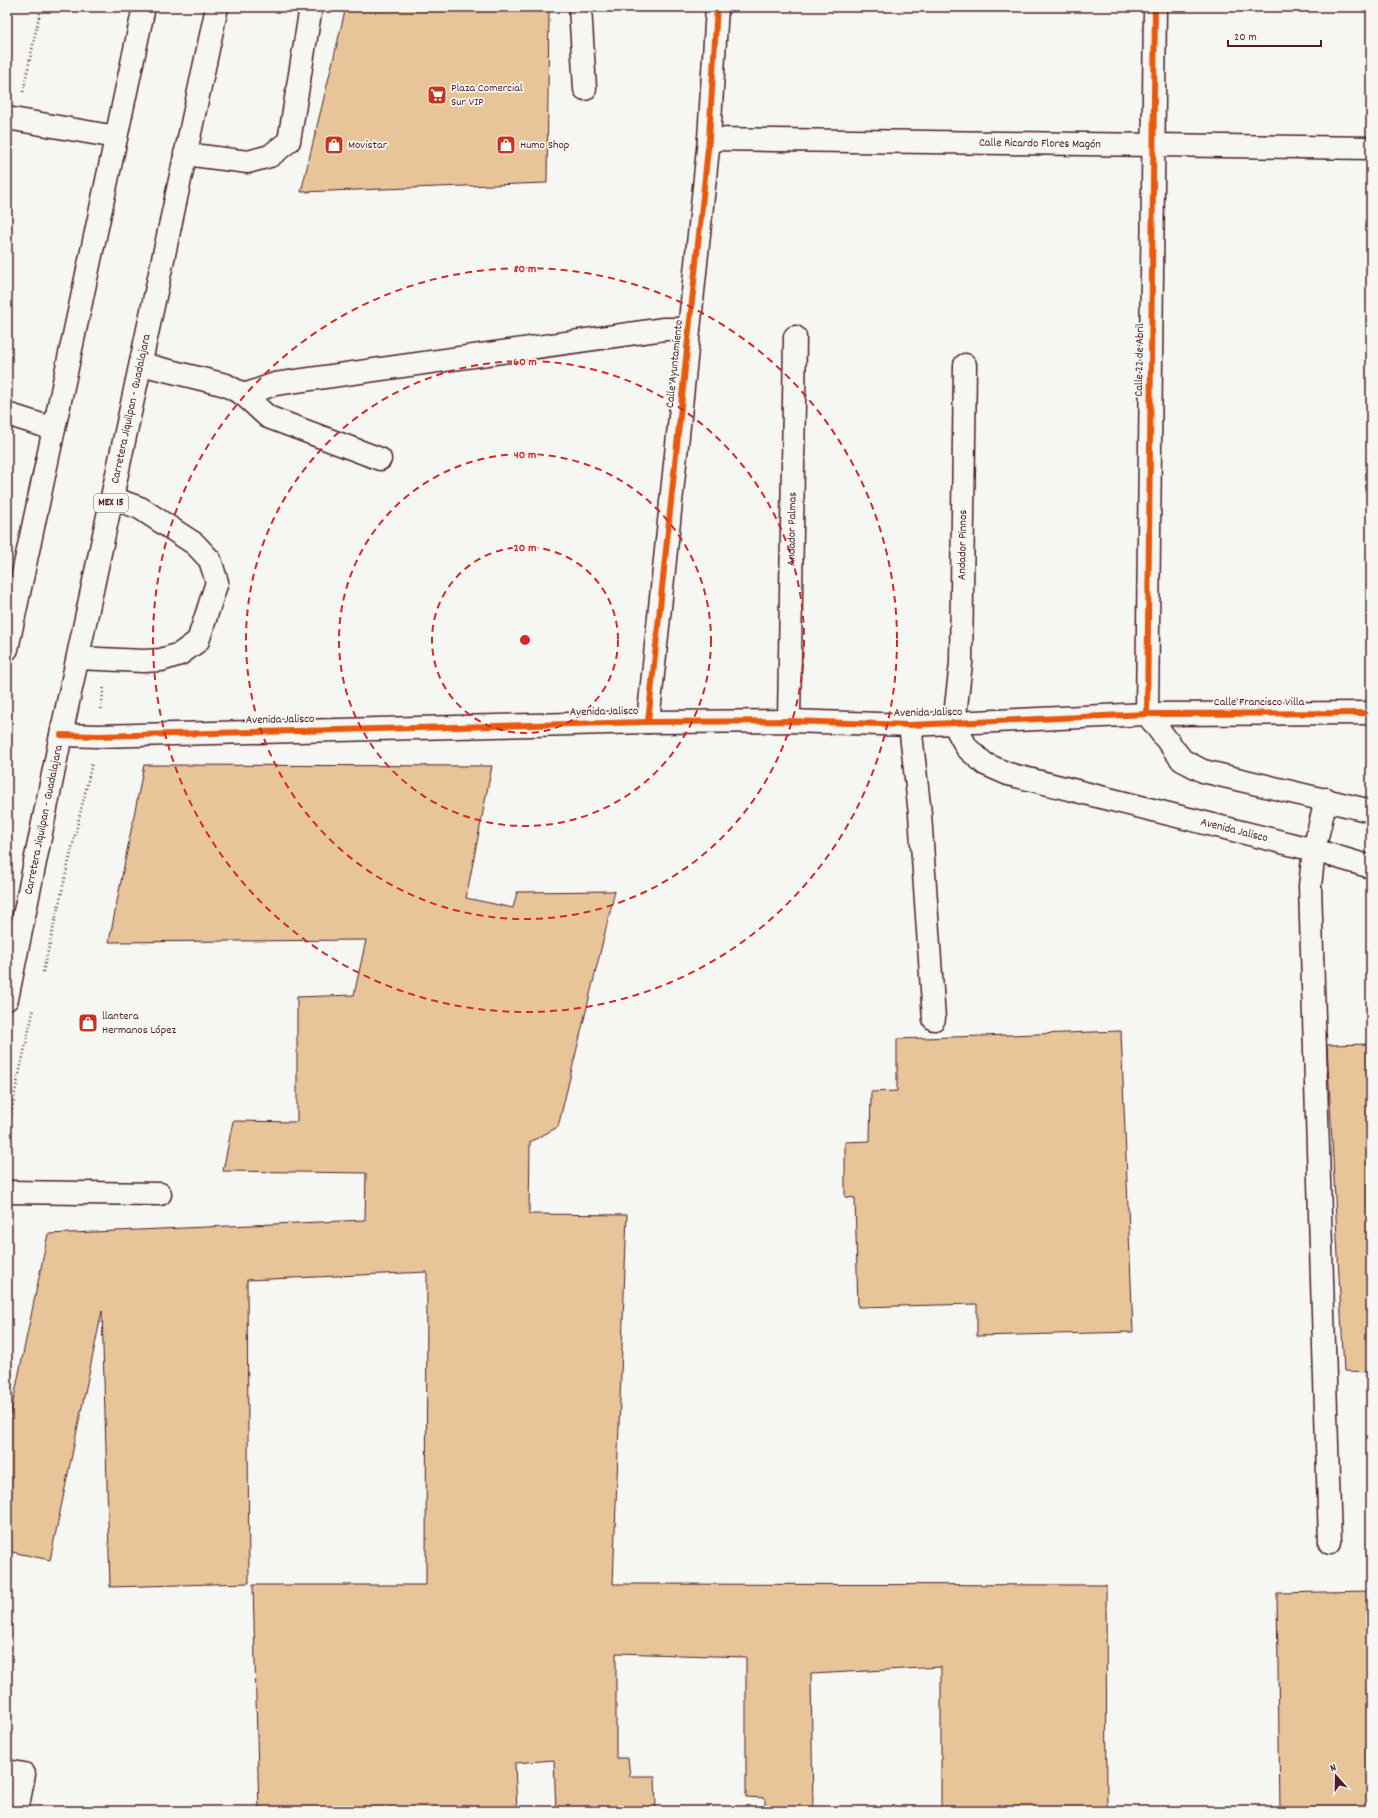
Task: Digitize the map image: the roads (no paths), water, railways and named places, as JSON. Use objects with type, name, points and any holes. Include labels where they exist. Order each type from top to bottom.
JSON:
[{"type":"main road","points":[[7,650],[144,7]]},
{"type":"main road","name":"Carretera Jiquilpan - Guadalajara","points":[[7,1000],[61,735],[217,7]]},
{"type":"main road","points":[[185,154],[248,162],[270,156],[289,141],[311,7]]},
{"type":"main road","points":[[580,7],[585,89]]},
{"type":"main road","name":"Calle Ayuntamiento","points":[[648,722],[709,139],[717,7]]},
{"type":"main road","name":"Calle 22 de Abril","points":[[1147,714],[1155,7]]},
{"type":"main road","points":[[12,119],[116,137]]},
{"type":"main road","name":"Calle Ricardo Flores Magón","points":[[709,139],[1371,148]]},
{"type":"main road","points":[[244,395],[276,384],[664,329],[689,329]]},
{"type":"main road","name":"Andador Palmas","points":[[789,721],[795,338]]},
{"type":"main road","points":[[141,364],[226,385],[244,395],[268,417],[380,459]]},
{"type":"main road","name":"Andador Pinnos","points":[[954,724],[961,662],[965,366]]},
{"type":"main road","points":[[7,414],[54,429]]},
{"type":"main road","points":[[78,658],[144,661],[161,660],[180,654],[198,641],[217,582],[210,560],[195,544],[140,508],[112,498]]},
{"type":"main road","name":"Calle Francisco Villa","points":[[1147,714],[1371,713]]},
{"type":"main road","points":[[1147,714],[1182,760],[1204,771],[1371,811]]},
{"type":"main road","name":"Avenida Jalisco","points":[[61,735],[98,736],[648,722],[789,721],[910,725],[1147,714]]},
{"type":"main road","name":"Avenida Jalisco","points":[[954,724],[967,748],[985,764],[1008,774],[1314,850],[1371,867]]},
{"type":"main road","points":[[910,725],[920,814],[934,1019]]},
{"type":"main road","points":[[1326,799],[1314,850],[1310,886],[1330,1543]]},
{"type":"main road","points":[[7,1192],[160,1194]]},
{"type":"main road","points":[[7,1772],[24,1774],[17,1811]]},
{"type":"place","name":"Plaza Comercial Sur VIP","points":[[437,95]]},
{"type":"place","name":"Movistar","points":[[334,145]]},
{"type":"place","name":"Humo Shop","points":[[506,145]]},
{"type":"place","name":"llantera Hermanos López","points":[[88,1023]]}]
